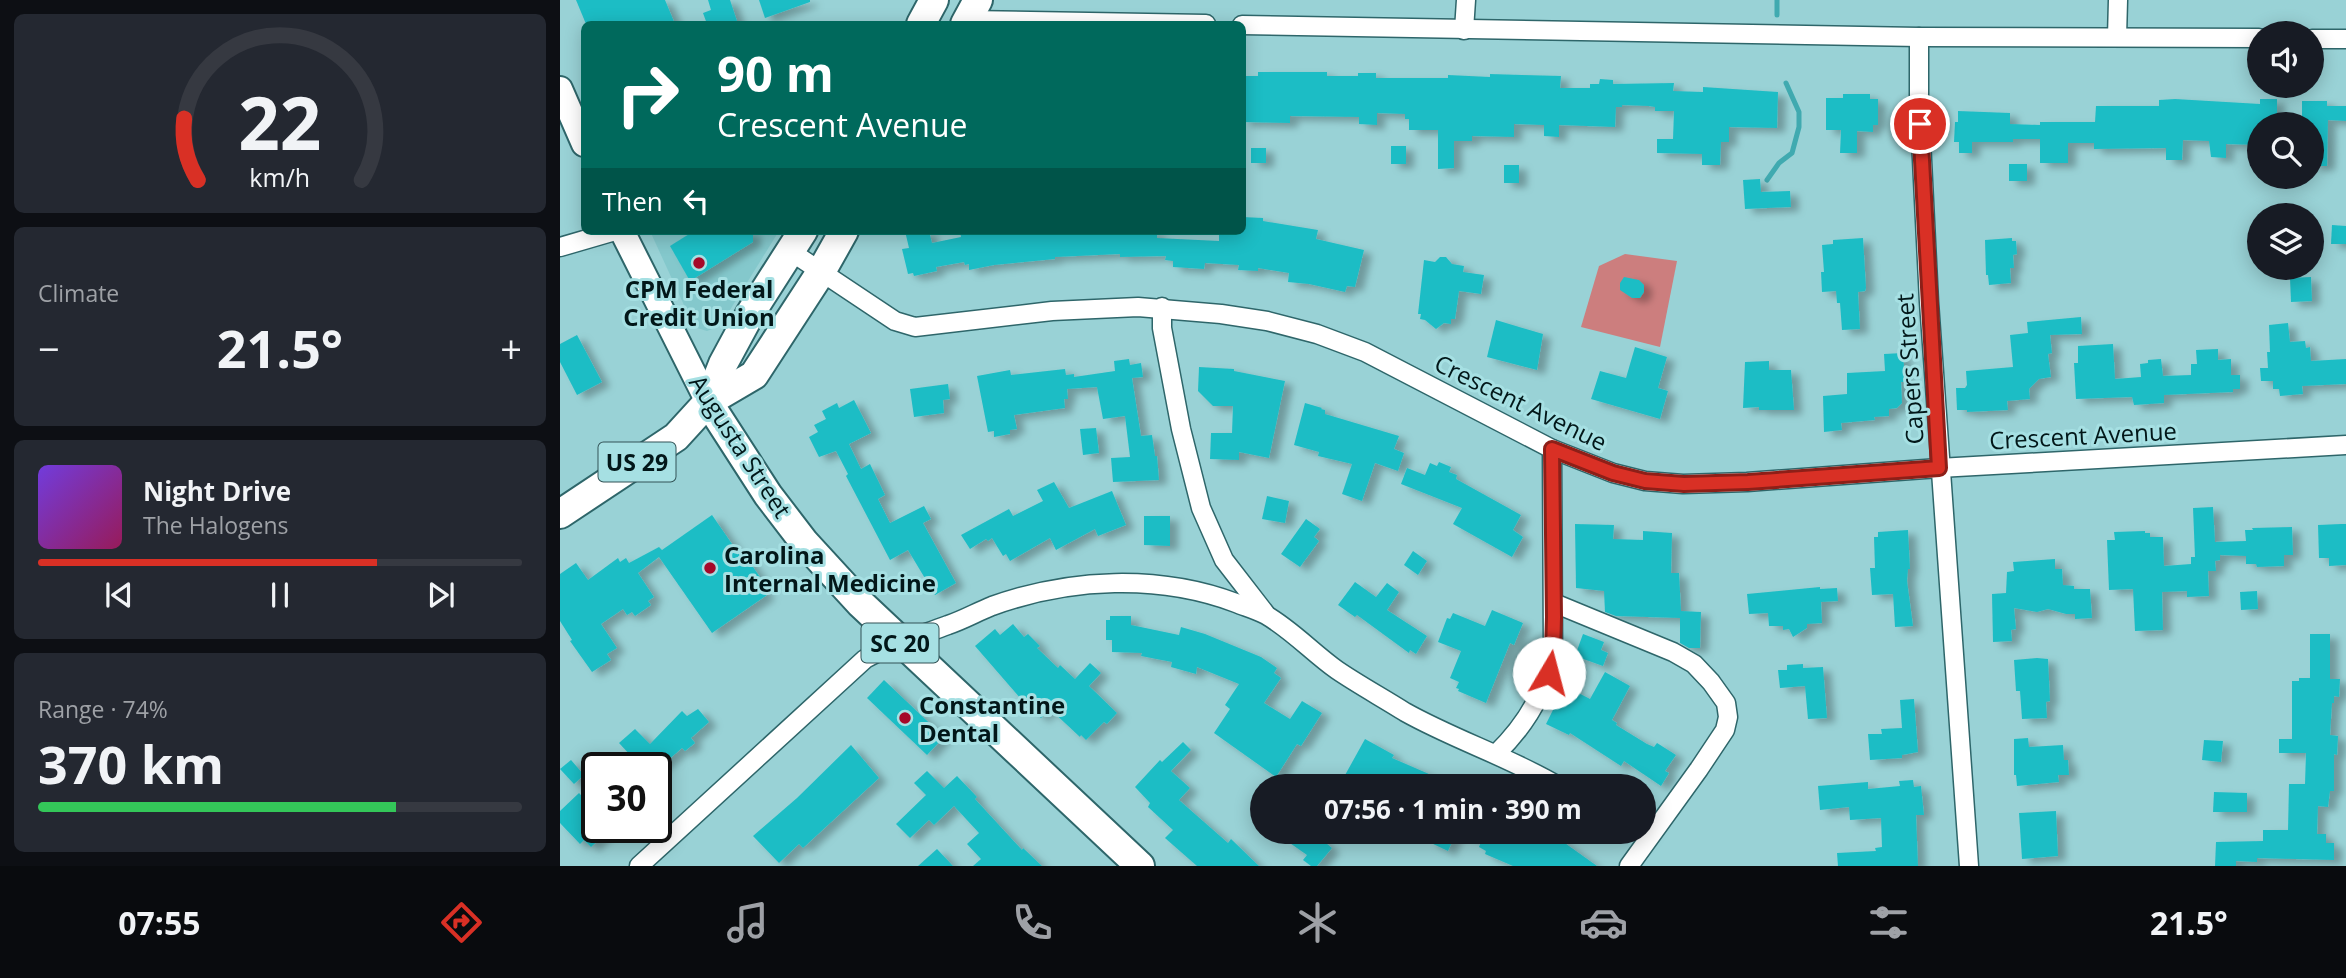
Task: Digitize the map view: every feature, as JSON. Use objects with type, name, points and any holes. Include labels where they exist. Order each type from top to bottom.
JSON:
[{"type":"main road","points":[[923,21],[934,0]]},
{"type":"main road","points":[[560,89],[581,132]]},
{"type":"main road","name":"Augusta Street","points":[[624,235],[708,402],[768,495],[804,542],[900,642],[1127,862]]},
{"type":"main road","name":"US 29","points":[[560,514],[676,437],[708,402],[754,375],[842,235]]},
{"type":"main road","name":"US 29","points":[[708,402],[728,354],[796,241]]},
{"type":"street","points":[[1465,30],[1466,0]]},
{"type":"street","points":[[2117,37],[2118,0]]},
{"type":"street","points":[[970,15],[1127,21]]},
{"type":"street","points":[[1246,25],[1919,37],[2247,38]]},
{"type":"street","name":"Capers Street","points":[[1919,37],[1920,126],[1939,468],[1969,866]]},
{"type":"street","points":[[2324,39],[2346,39]]},
{"type":"street","points":[[560,247],[601,235]]},
{"type":"street","name":"Crescent Avenue","points":[[796,241],[821,272],[895,321],[915,327],[1083,308],[1162,307],[1267,321],[1317,334],[1365,352],[1552,449],[1613,473],[1645,481],[1684,484],[1748,482],[2346,444]]},
{"type":"street","points":[[1162,307],[1162,328],[1181,429],[1201,508],[1224,560],[1266,614],[1338,671],[1407,713],[1535,774]]},
{"type":"street","points":[[1496,754],[1527,718],[1549,673],[1553,653],[1552,449]]},
{"type":"street","points":[[639,866],[865,659],[900,642],[992,606],[1072,586],[1098,583],[1145,584],[1194,590],[1266,614]]},
{"type":"street","points":[[1554,603],[1674,652],[1694,664],[1726,703],[1728,717],[1725,730],[1629,866]]},
{"type":"shaded area","points":[[652,235],[777,235],[720,326],[707,331],[694,327]]},
{"type":"shaded area","points":[[1625,254],[1677,261],[1660,347],[1581,327],[1599,266]]},
{"type":"building","points":[[576,0],[665,0],[674,21],[585,21]]},
{"type":"building","points":[[708,0],[730,0],[737,21],[706,21],[703,13],[711,10]]},
{"type":"building","points":[[759,0],[810,0],[810,2],[765,18]]},
{"type":"building","points":[[1258,72],[1327,72],[1327,76],[1376,73],[1376,78],[1448,78],[1448,75],[1490,77],[1490,74],[1561,76],[1560,88],[1590,88],[1590,84],[1599,84],[1600,79],[1613,80],[1613,84],[1674,83],[1673,91],[1703,92],[1703,87],[1778,92],[1777,128],[1729,127],[1729,142],[1721,142],[1720,165],[1702,165],[1702,154],[1657,153],[1657,139],[1673,139],[1674,111],[1655,111],[1655,107],[1622,105],[1616,107],[1615,127],[1559,125],[1559,137],[1544,136],[1544,125],[1514,124],[1514,137],[1472,136],[1472,141],[1454,141],[1454,168],[1438,169],[1438,130],[1409,130],[1409,119],[1405,119],[1405,114],[1377,113],[1377,125],[1359,124],[1359,117],[1290,116],[1290,123],[1246,122],[1246,76],[1258,76]]},
{"type":"building","points":[[1843,94],[1870,94],[1870,99],[1878,99],[1878,125],[1873,125],[1873,132],[1857,131],[1857,153],[1840,153],[1841,130],[1826,130],[1826,98],[1843,98]]},
{"type":"building","points":[[2175,99],[2260,104],[2260,99],[2277,99],[2277,112],[2247,112],[2247,145],[2226,144],[2226,158],[2211,157],[2209,141],[2183,140],[2182,160],[2166,160],[2166,148],[2094,149],[2094,143],[2068,143],[2068,163],[2040,163],[2040,139],[1972,142],[1972,153],[1959,153],[1959,142],[1954,142],[1958,111],[2010,113],[2010,124],[2040,125],[2040,122],[2095,122],[2096,106],[2159,106],[2159,100]]},
{"type":"building","points":[[2302,101],[2327,101],[2327,106],[2346,106],[2346,121],[2328,120],[2327,166],[2324,166],[2324,112],[2302,112]]},
{"type":"building","points":[[1391,146],[1406,146],[1406,164],[1391,164]]},
{"type":"building","points":[[1251,148],[1266,148],[1266,163],[1251,163]]},
{"type":"building","points":[[2009,164],[2027,164],[2027,181],[2009,181]]},
{"type":"building","points":[[1504,165],[1519,165],[1519,183],[1504,183]]},
{"type":"building","points":[[1760,179],[1761,192],[1790,191],[1791,207],[1745,209],[1743,180]]},
{"type":"building","points":[[1246,217],[1263,218],[1263,221],[1318,230],[1316,239],[1364,250],[1355,287],[1347,286],[1345,292],[1288,282],[1289,273],[1258,268],[1258,271],[1238,270],[1239,265],[1205,263],[1204,269],[1173,267],[1173,261],[1165,260],[1166,256],[1120,257],[1120,254],[1055,257],[969,270],[969,264],[965,265],[964,262],[936,267],[937,271],[914,276],[913,273],[908,274],[902,249],[909,248],[906,235],[930,235],[932,243],[961,235],[1157,235],[1157,238],[1219,241],[1219,235],[1246,235]]},
{"type":"building","points":[[2332,225],[2346,226],[2346,244],[2331,244]]},
{"type":"building","name":"CPM Federal Credit Union","points":[[688,235],[753,235],[753,242],[690,281],[670,246]]},
{"type":"building","points":[[1863,238],[1866,288],[1865,291],[1858,292],[1860,329],[1842,330],[1840,303],[1837,303],[1836,291],[1822,292],[1822,245],[1833,244],[1833,240]]},
{"type":"building","points":[[2012,238],[2012,241],[2016,241],[2017,254],[2013,255],[2014,268],[2010,268],[2011,283],[1989,285],[1986,275],[1985,240]]},
{"type":"building","points":[[1440,257],[1446,257],[1452,264],[1464,266],[1463,272],[1484,275],[1481,294],[1459,291],[1455,319],[1451,319],[1451,324],[1444,323],[1436,329],[1420,319],[1421,314],[1418,314],[1424,260],[1435,262]]},
{"type":"building","points":[[1624,277],[1639,280],[1644,285],[1640,298],[1632,298],[1620,290]]},
{"type":"building","points":[[2290,280],[2311,280],[2312,301],[2291,302]]},
{"type":"building","points":[[2081,317],[2082,334],[2050,335],[2052,353],[2048,354],[2051,377],[2039,379],[2029,389],[2030,399],[2007,401],[2008,410],[1957,410],[1956,388],[1965,388],[1967,385],[1966,371],[2013,367],[2010,335],[2028,333],[2027,322]]},
{"type":"building","points":[[1496,320],[1543,334],[1537,370],[1487,357]]},
{"type":"building","points":[[2288,323],[2290,342],[2305,341],[2306,348],[2310,347],[2311,361],[2346,359],[2346,384],[2302,386],[2303,394],[2280,396],[2279,389],[2273,389],[2273,381],[2261,381],[2260,368],[2268,368],[2269,325]]},
{"type":"building","points":[[577,335],[602,382],[577,395],[560,362],[560,344]]},
{"type":"building","points":[[2113,344],[2115,379],[2141,377],[2140,364],[2161,359],[2163,376],[2191,375],[2191,364],[2197,364],[2196,350],[2218,349],[2218,360],[2231,359],[2231,375],[2240,375],[2240,389],[2233,389],[2233,392],[2164,395],[2164,403],[2134,405],[2132,397],[2076,399],[2074,363],[2078,363],[2078,346]]},
{"type":"building","points":[[1635,347],[1667,357],[1658,388],[1668,391],[1660,419],[1591,399],[1600,371],[1626,378]]},
{"type":"building","points":[[1903,353],[1905,382],[1901,382],[1902,403],[1897,408],[1889,409],[1889,416],[1841,423],[1842,430],[1824,432],[1823,396],[1847,394],[1847,373],[1885,371],[1884,354]]},
{"type":"building","points":[[1129,359],[1130,365],[1141,363],[1143,377],[1132,378],[1141,436],[1152,435],[1159,480],[1113,482],[1111,458],[1130,457],[1125,416],[1103,419],[1097,387],[1067,389],[1065,408],[1014,415],[1017,429],[1010,430],[1010,434],[994,437],[994,431],[988,432],[977,376],[1010,370],[1011,375],[1065,369],[1066,375],[1074,374],[1074,377],[1115,371],[1114,361]]},
{"type":"building","points":[[1769,361],[1769,370],[1791,370],[1794,410],[1743,408],[1745,362]]},
{"type":"building","points":[[1199,367],[1234,369],[1285,381],[1269,458],[1239,452],[1239,460],[1210,459],[1211,433],[1232,433],[1233,406],[1213,406],[1198,391]]},
{"type":"building","points":[[948,384],[950,399],[943,400],[944,413],[914,417],[910,389]]},
{"type":"building","points":[[854,400],[871,433],[849,444],[861,469],[870,464],[885,495],[878,499],[890,523],[924,506],[931,519],[923,523],[956,583],[935,595],[908,550],[890,560],[846,476],[848,474],[836,451],[819,457],[809,437],[818,432],[814,425],[826,419],[822,411],[837,403],[839,408]]},
{"type":"building","points":[[1305,403],[1322,408],[1325,414],[1399,436],[1394,449],[1404,453],[1398,471],[1375,463],[1362,501],[1342,494],[1352,464],[1318,456],[1319,452],[1294,445]]},
{"type":"building","points":[[1096,428],[1099,453],[1083,455],[1080,429]]},
{"type":"building","points":[[1439,462],[1451,467],[1449,472],[1457,475],[1456,479],[1521,515],[1513,530],[1523,537],[1512,557],[1453,524],[1462,508],[1401,484],[1407,468],[1425,475],[1430,463],[1437,466]]},
{"type":"building","points":[[1054,482],[1069,508],[1112,491],[1126,525],[1098,536],[1095,529],[1056,550],[1050,538],[1010,561],[1006,554],[1003,556],[992,538],[970,549],[961,535],[1009,509],[1013,516],[1043,501],[1037,490]]},
{"type":"building","points":[[1267,496],[1289,501],[1285,523],[1262,519]]},
{"type":"building","points":[[2213,507],[2215,542],[2246,541],[2245,530],[2253,530],[2252,528],[2292,527],[2293,555],[2284,555],[2284,566],[2257,567],[2256,564],[2246,564],[2246,556],[2220,555],[2220,560],[2215,561],[2216,571],[2208,571],[2209,596],[2187,597],[2187,591],[2162,592],[2163,630],[2135,631],[2133,589],[2109,590],[2107,540],[2115,540],[2114,532],[2145,531],[2150,533],[2150,537],[2163,537],[2164,566],[2191,564],[2191,557],[2195,557],[2193,508]]},
{"type":"building","points":[[712,515],[741,557],[744,554],[762,580],[758,582],[767,595],[712,633],[659,557],[638,573],[654,597],[648,601],[651,605],[635,616],[632,612],[627,615],[623,609],[601,624],[617,648],[607,654],[611,660],[592,672],[570,641],[572,640],[560,621],[560,574],[576,563],[588,580],[618,558],[620,562],[626,558],[629,563],[659,547],[662,550]]},
{"type":"building","points":[[1144,516],[1170,516],[1170,546],[1144,545]]},
{"type":"building","points":[[1306,519],[1320,529],[1314,537],[1319,541],[1300,567],[1281,554]]},
{"type":"building","points":[[1575,524],[1614,525],[1613,539],[1643,540],[1643,531],[1672,533],[1671,573],[1679,573],[1681,611],[1701,612],[1700,648],[1689,648],[1680,643],[1680,618],[1616,616],[1605,612],[1604,591],[1576,588]]},
{"type":"building","points":[[2346,524],[2346,565],[2329,566],[2329,558],[2319,558],[2318,525]]},
{"type":"building","points":[[1908,530],[1910,569],[1907,581],[1913,626],[1895,627],[1893,594],[1872,595],[1870,568],[1875,568],[1874,537],[1878,537],[1878,532]]},
{"type":"building","points":[[1413,551],[1427,561],[1418,575],[1404,565]]},
{"type":"building","points":[[2055,559],[2055,569],[2062,569],[2063,585],[2074,586],[2074,589],[2090,589],[2092,618],[2075,619],[2075,614],[2048,609],[2037,612],[2014,608],[2016,629],[2011,630],[2012,641],[1993,642],[1992,594],[2006,593],[2007,572],[2014,571],[2013,562]]},
{"type":"building","points":[[1355,582],[1376,597],[1387,583],[1399,592],[1387,610],[1427,636],[1416,654],[1410,650],[1409,653],[1357,615],[1355,617],[1338,605]]},
{"type":"building","points":[[1820,587],[1837,588],[1838,601],[1821,602],[1822,623],[1807,624],[1807,628],[1793,637],[1789,629],[1783,630],[1783,626],[1769,626],[1768,613],[1749,614],[1747,594]]},
{"type":"building","points":[[2257,591],[2258,609],[2241,610],[2240,592]]},
{"type":"building","points":[[1492,610],[1523,623],[1514,645],[1510,643],[1486,703],[1458,691],[1456,688],[1459,682],[1450,678],[1461,651],[1438,642],[1447,618],[1450,619],[1453,613],[1485,626]]},
{"type":"building","points":[[1110,616],[1131,616],[1131,625],[1179,635],[1181,627],[1261,657],[1277,668],[1274,673],[1281,678],[1264,703],[1290,719],[1302,701],[1322,713],[1301,746],[1297,744],[1278,774],[1272,774],[1214,733],[1230,709],[1225,705],[1239,684],[1197,667],[1196,674],[1171,667],[1172,662],[1141,656],[1142,653],[1112,652],[1112,640],[1106,640],[1106,620],[1110,620]]},
{"type":"building","points":[[1013,624],[1024,637],[1028,634],[1040,646],[1037,648],[1058,668],[1060,665],[1075,679],[1090,663],[1101,673],[1089,686],[1117,713],[1107,724],[1104,722],[1086,740],[1050,709],[1041,718],[1021,699],[975,646],[995,629],[1000,635]]},
{"type":"building","points":[[1583,634],[1604,642],[1601,650],[1608,653],[1603,666],[1575,656]]},
{"type":"building","points":[[2310,634],[2330,634],[2330,679],[2340,679],[2339,697],[2334,696],[2332,703],[2330,735],[2338,736],[2337,755],[2334,754],[2334,791],[2330,791],[2328,807],[2318,806],[2317,834],[2326,834],[2326,843],[2334,843],[2334,860],[2257,858],[2257,862],[2236,861],[2236,866],[2215,866],[2216,842],[2263,841],[2263,830],[2288,830],[2289,784],[2305,784],[2306,753],[2279,753],[2279,739],[2292,739],[2292,681],[2310,678]]},
{"type":"building","points":[[2048,659],[2050,701],[2046,702],[2047,718],[2022,719],[2020,691],[2016,691],[2014,660]]},
{"type":"building","points":[[1803,664],[1803,668],[1823,667],[1827,718],[1808,719],[1805,686],[1780,688],[1778,670],[1787,670],[1787,665]]},
{"type":"building","points":[[1605,672],[1630,686],[1612,720],[1647,744],[1654,747],[1657,743],[1676,755],[1665,771],[1669,773],[1661,786],[1656,783],[1656,774],[1643,774],[1624,761],[1621,766],[1570,733],[1569,735],[1546,724],[1565,686],[1590,699]]},
{"type":"building","name":"Constantine Dental","points":[[884,680],[944,737],[927,755],[867,698]]},
{"type":"building","points":[[1914,699],[1918,752],[1902,755],[1902,758],[1870,760],[1868,734],[1882,734],[1881,729],[1902,728],[1900,700]]},
{"type":"building","points":[[698,709],[709,722],[691,738],[695,743],[685,751],[682,748],[672,757],[672,752],[627,752],[619,743],[635,729],[650,744],[682,711],[687,716]]},
{"type":"building","points":[[2028,738],[2029,747],[2063,745],[2069,775],[2058,775],[2059,782],[2017,786],[2014,775],[2014,739]]},
{"type":"building","points":[[1365,739],[1394,755],[1392,758],[1429,774],[1346,774]]},
{"type":"building","points":[[2204,740],[2223,741],[2221,762],[2202,760]]},
{"type":"building","points":[[1183,742],[1191,750],[1171,771],[1190,788],[1179,800],[1228,843],[1231,839],[1259,866],[1197,866],[1165,838],[1173,830],[1148,807],[1150,803],[1135,787],[1160,760],[1162,762]]},
{"type":"building","points":[[851,745],[879,778],[803,848],[799,844],[779,863],[753,836]]},
{"type":"building","points":[[571,760],[581,772],[581,778],[574,784],[560,769]]},
{"type":"building","points":[[927,771],[944,788],[957,776],[1022,850],[1023,848],[1042,866],[973,866],[981,859],[967,844],[979,833],[954,806],[934,825],[929,820],[910,838],[896,824],[926,795],[914,783]]},
{"type":"building","points":[[1913,780],[1914,787],[1921,786],[1924,815],[1916,815],[1918,866],[1838,866],[1837,853],[1876,851],[1875,848],[1882,847],[1881,818],[1850,820],[1849,807],[1820,810],[1818,786],[1868,782],[1868,789],[1900,786],[1899,781]]},
{"type":"building","points":[[2214,792],[2247,793],[2247,812],[2213,812]]},
{"type":"building","points":[[579,793],[581,795],[580,844],[560,823],[560,811]]},
{"type":"building","points":[[2056,811],[2058,856],[2022,859],[2019,813]]},
{"type":"building","points":[[1291,844],[1327,844],[1332,848],[1317,866],[1311,866],[1303,860],[1307,855]]},
{"type":"building","points":[[1433,844],[1451,844],[1448,851]]},
{"type":"building","points":[[1480,844],[1566,844],[1597,866],[1513,866],[1485,854],[1486,851],[1479,847]]},
{"type":"building","points":[[937,849],[953,866],[918,866]]},
{"type":"waterway","points":[[1777,0],[1777,15]]},
{"type":"waterway","points":[[1767,180],[1779,163],[1792,153],[1799,127],[1799,112],[1786,83]]},
{"type":"place","name":"CPM Federal Credit Union","points":[[699,263]]},
{"type":"place","name":"Carolina Internal Medicine","points":[[710,568]]},
{"type":"place","name":"Constantine Dental","points":[[905,718]]},
{"type":"route","points":[[1549,673],[1553,653],[1554,617],[1552,449],[1613,473],[1645,481],[1684,484],[1939,468],[1920,124]]}]
